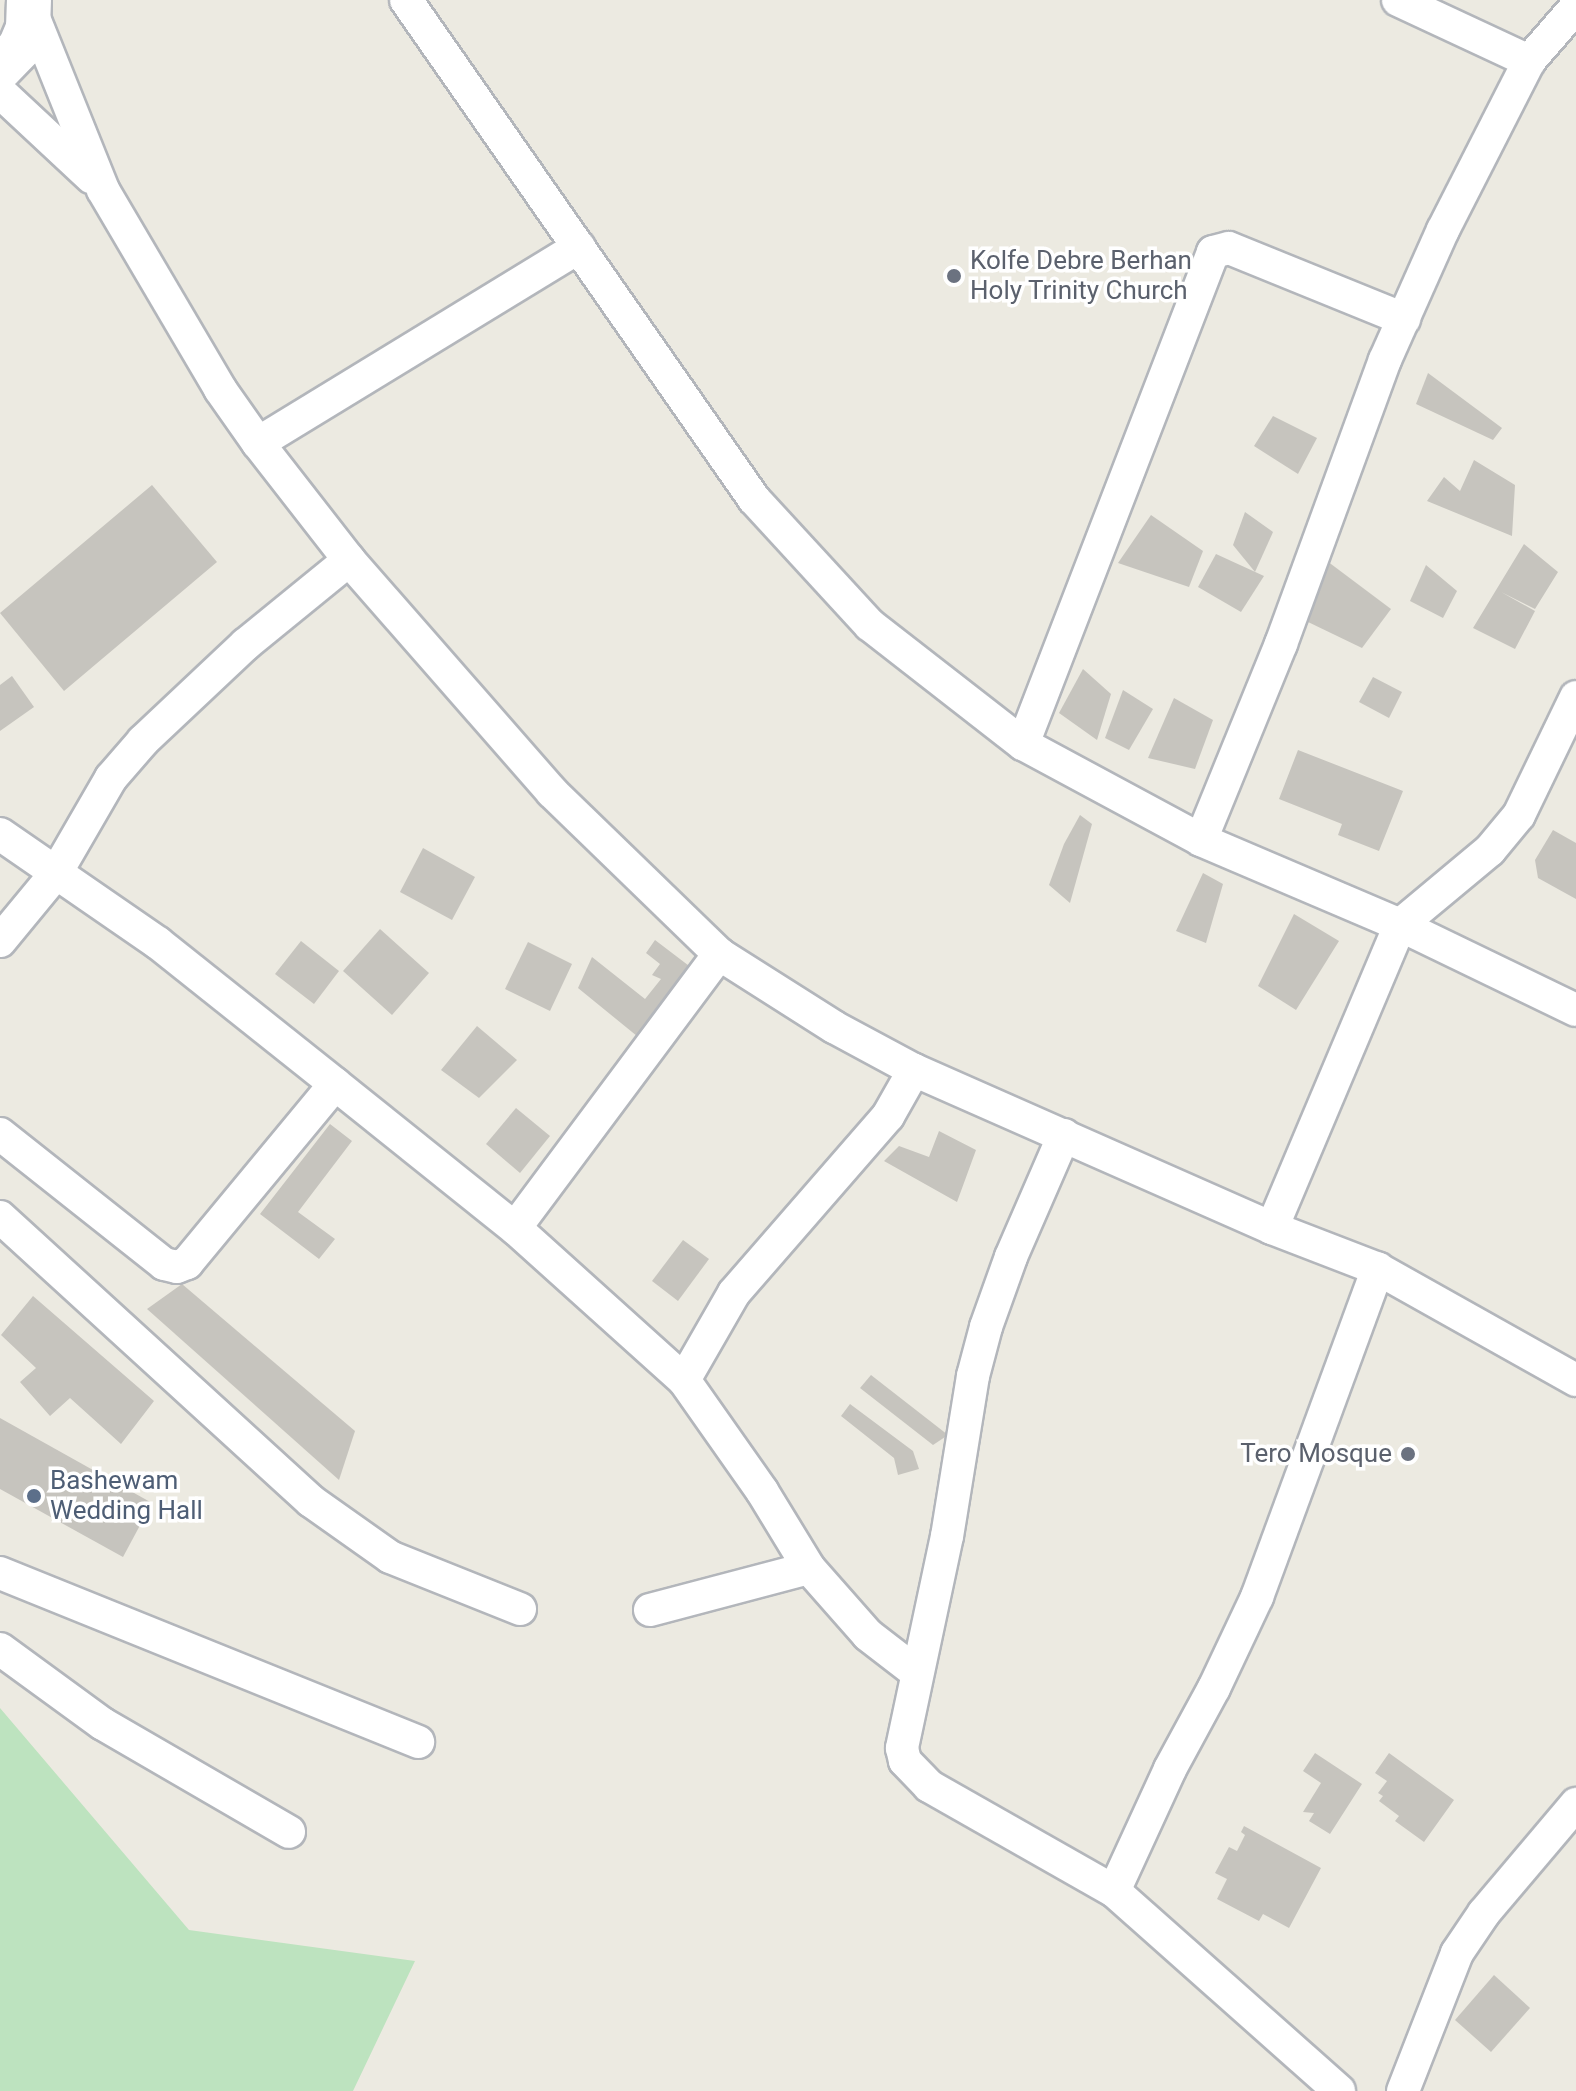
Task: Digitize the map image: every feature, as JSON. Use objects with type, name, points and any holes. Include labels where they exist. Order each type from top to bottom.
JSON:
[{"type":"main road","points":[[0,68],[20,47],[30,4]]},
{"type":"street","points":[[406,0],[719,452],[791,543],[870,625],[1023,744],[1201,840],[1400,925],[1576,1010]]},
{"type":"street","points":[[1398,0],[1529,61]]},
{"type":"street","points":[[30,4],[103,190],[220,389],[258,443],[349,560],[552,792],[719,954],[834,1027],[914,1070],[1272,1228],[1378,1269],[1576,1380]]},
{"type":"street","points":[[1201,840],[1281,644],[1385,360],[1443,230],[1529,61],[1576,7]]},
{"type":"street","points":[[0,92],[38,124],[103,190]]},
{"type":"street","points":[[258,443],[579,247]]},
{"type":"street","points":[[1023,744],[1213,252],[1229,248],[1404,319]]},
{"type":"street","points":[[0,941],[56,873],[111,778],[143,741],[246,644],[349,560]]},
{"type":"street","points":[[1272,1228],[1400,925],[1490,850],[1519,815],[1566,746],[1576,697]]},
{"type":"street","points":[[0,834],[158,943],[335,1084],[515,1228],[684,1380],[762,1491],[809,1568],[868,1635],[916,1672]]},
{"type":"street","points":[[515,1228],[719,954]]},
{"type":"street","points":[[684,1380],[734,1293],[888,1116],[914,1070]]},
{"type":"street","points":[[0,1134],[164,1264],[177,1267],[187,1263],[335,1084]]},
{"type":"street","points":[[1064,1135],[986,1327],[960,1439],[947,1536],[902,1748],[911,1771],[929,1786],[1114,1891],[1339,2091]]},
{"type":"street","points":[[0,1217],[311,1501],[390,1557],[520,1609]]},
{"type":"street","points":[[1114,1891],[1170,1769],[1214,1688],[1257,1597],[1378,1269]]},
{"type":"street","points":[[650,1610],[809,1568]]},
{"type":"street","points":[[0,1573],[418,1742]]},
{"type":"street","points":[[0,1649],[103,1724],[289,1832]]},
{"type":"street","points":[[1403,2091],[1457,1953],[1484,1913],[1576,1804]]},
{"type":"green space","points":[[0,1708],[189,1930],[415,1961],[353,2091],[0,2091]]},
{"type":"building","points":[[1428,373],[1502,428],[1493,440],[1416,404]]},
{"type":"building","points":[[1273,416],[1317,438],[1298,474],[1254,446]]},
{"type":"building","points":[[1474,460],[1515,485],[1512,536],[1427,501],[1444,477],[1460,491]]},
{"type":"building","points":[[152,485],[217,562],[64,691],[0,613]]},
{"type":"building","points":[[1245,512],[1273,532],[1255,572],[1233,545]]},
{"type":"building","points":[[1151,515],[1203,551],[1189,587],[1118,563]]},
{"type":"building","points":[[1524,544],[1558,572],[1535,609],[1501,592],[1535,611],[1515,649],[1473,628]]},
{"type":"building","points":[[1216,554],[1264,576],[1241,612],[1198,587]]},
{"type":"building","points":[[1327,561],[1391,609],[1362,648],[1306,621]]},
{"type":"building","points":[[1426,565],[1457,591],[1443,618],[1410,601]]},
{"type":"building","points":[[1083,669],[1111,694],[1097,740],[1059,713]]},
{"type":"building","points":[[12,676],[34,707],[0,731],[0,685]]},
{"type":"building","points":[[1373,677],[1402,692],[1389,718],[1359,702]]},
{"type":"building","points":[[1123,690],[1153,709],[1129,750],[1105,738]]},
{"type":"building","points":[[1174,698],[1213,720],[1195,769],[1148,758]]},
{"type":"building","points":[[1298,750],[1403,791],[1379,851],[1338,835],[1342,824],[1279,799]]},
{"type":"building","points":[[1080,815],[1092,824],[1070,903],[1049,885],[1064,844]]},
{"type":"building","points":[[1553,830],[1576,843],[1576,899],[1538,878],[1535,860]]},
{"type":"building","points":[[423,848],[475,877],[452,920],[400,892]]},
{"type":"building","points":[[1203,873],[1223,884],[1206,943],[1176,931]]},
{"type":"building","points":[[1294,914],[1339,941],[1296,1010],[1258,986]]},
{"type":"building","points":[[380,929],[429,973],[392,1015],[343,971]]},
{"type":"building","points":[[655,940],[701,975],[648,1045],[578,988],[592,957],[645,999],[661,979],[652,975],[660,964],[646,953]]},
{"type":"building","points":[[301,941],[339,971],[314,1004],[275,974]]},
{"type":"building","points":[[528,942],[572,964],[550,1011],[505,989]]},
{"type":"building","points":[[477,1026],[517,1060],[479,1098],[441,1070]]},
{"type":"building","points":[[516,1108],[550,1136],[520,1173],[486,1144]]},
{"type":"building","points":[[330,1124],[352,1141],[298,1212],[335,1239],[319,1259],[260,1214]]},
{"type":"building","points":[[939,1131],[976,1150],[957,1202],[884,1161],[899,1146],[929,1157]]},
{"type":"building","points":[[683,1240],[709,1259],[678,1301],[652,1281]]},
{"type":"building","points":[[182,1284],[355,1431],[339,1480],[147,1309]]},
{"type":"building","points":[[33,1296],[154,1401],[121,1444],[70,1398],[50,1416],[20,1382],[36,1368],[1,1335]]},
{"type":"building","points":[[871,1375],[948,1435],[933,1445],[860,1388]]},
{"type":"building","points":[[850,1404],[913,1451],[919,1469],[898,1475],[894,1458],[841,1416]]},
{"type":"building","points":[[0,1418],[152,1503],[123,1557],[0,1489]]},
{"type":"building","points":[[1315,1753],[1362,1784],[1330,1834],[1309,1821],[1314,1813],[1303,1812],[1321,1783],[1303,1771]]},
{"type":"building","points":[[1389,1753],[1454,1800],[1424,1842],[1395,1821],[1399,1816],[1379,1801],[1383,1796],[1378,1793],[1387,1781],[1375,1773]]},
{"type":"building","points":[[1244,1826],[1321,1868],[1289,1928],[1263,1914],[1259,1921],[1217,1899],[1227,1879],[1215,1873],[1229,1847],[1237,1851],[1245,1835],[1241,1832]]},
{"type":"building","points":[[1494,1975],[1530,2008],[1491,2052],[1455,2020]]},
{"type":"place","name":"Kolfe Debre Berhan Holy Trinity Church","points":[[954,276]]},
{"type":"place","name":"Tero Mosque","points":[[1408,1454]]},
{"type":"place","name":"Bashewam Wedding Hall","points":[[34,1496]]}]
